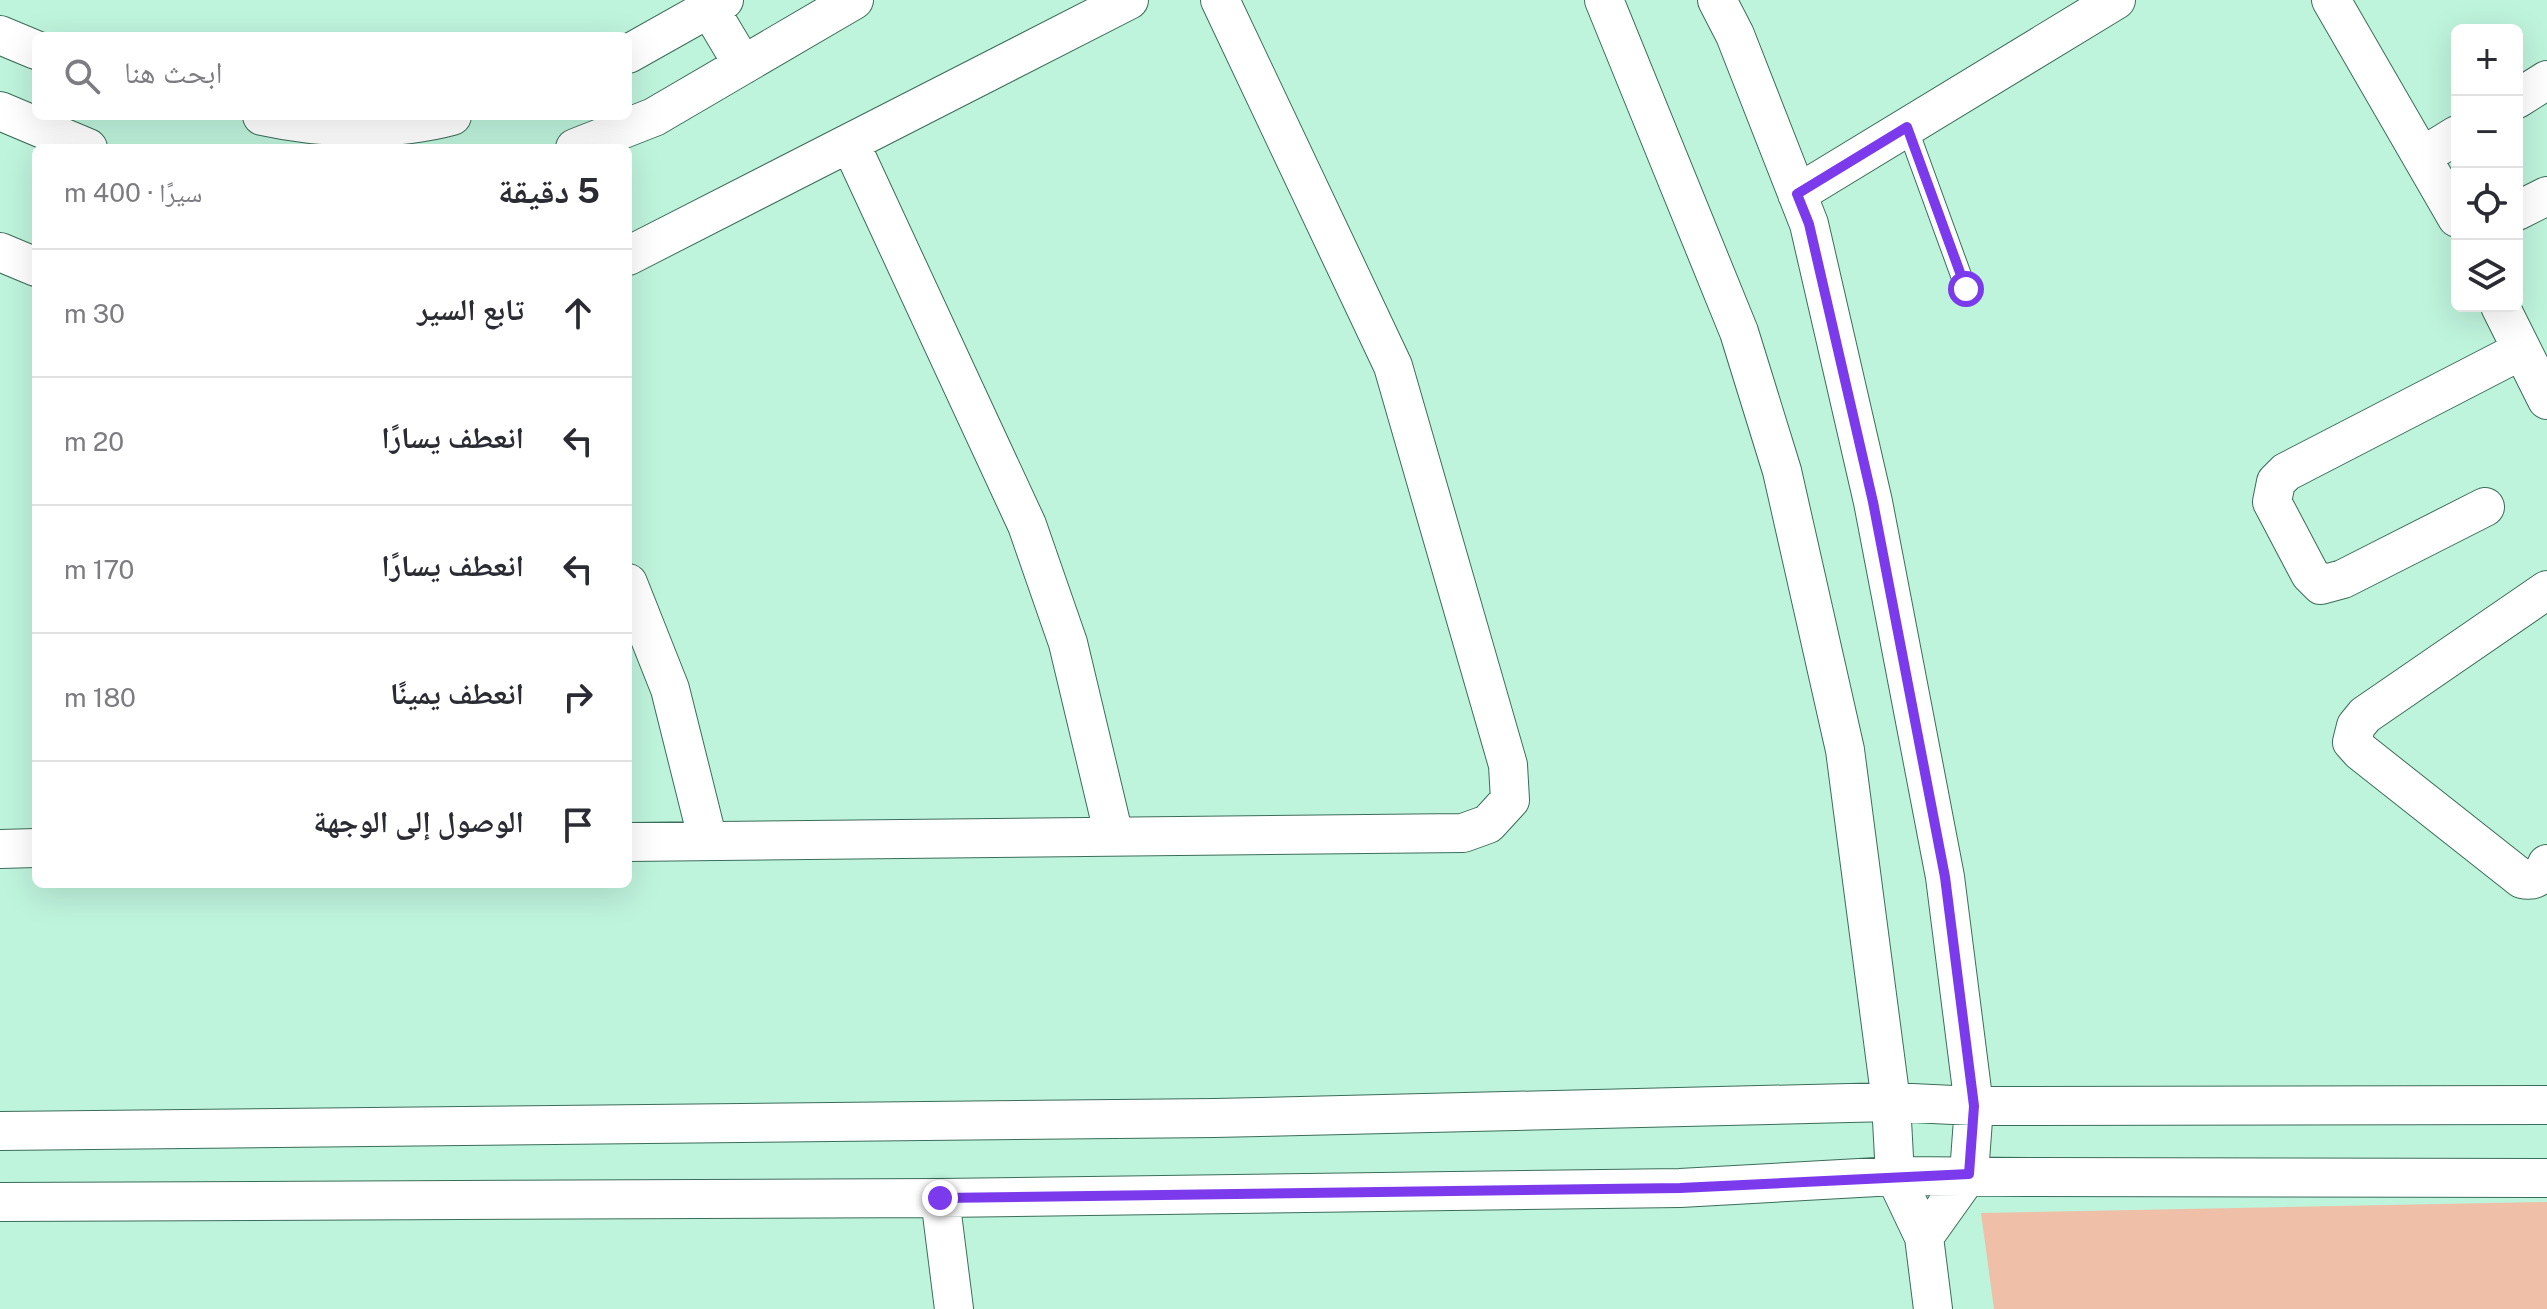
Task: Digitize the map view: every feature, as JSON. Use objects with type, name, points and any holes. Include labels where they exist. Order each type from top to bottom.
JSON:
[{"type":"street","points":[[585,144],[654,117],[854,0]]},
{"type":"street","points":[[632,254],[1129,0]]},
{"type":"street","points":[[632,842],[1463,833],[1488,824],[1510,800],[1508,765],[1393,366],[1220,0]]},
{"type":"street","points":[[1604,0],[1739,332],[1782,471],[1845,750],[1891,1102],[1895,1176],[1924,1237],[1933,1309]]},
{"type":"street","points":[[1717,0],[1735,35],[1809,224],[1873,502],[1945,877],[1974,1106],[1969,1174],[1924,1237]]},
{"type":"street","points":[[1797,194],[2116,0]]},
{"type":"street","points":[[2331,0],[2451,207]]},
{"type":"street","points":[[632,52],[717,4],[743,65]]},
{"type":"street","points":[[0,35],[32,48]]},
{"type":"street","points":[[2522,96],[2547,80]]},
{"type":"street","points":[[0,111],[78,144]]},
{"type":"street","points":[[291,120],[327,125],[386,125],[423,120]]},
{"type":"street","points":[[2423,156],[2451,139]]},
{"type":"street","points":[[850,143],[1027,525],[1068,643],[1114,836]]},
{"type":"street","points":[[2523,208],[2547,196]]},
{"type":"street","points":[[0,252],[32,265]]},
{"type":"street","points":[[2503,312],[2547,400]]},
{"type":"street","points":[[2485,507],[2343,579],[2321,585],[2310,574],[2272,502],[2272,491],[2286,472],[2522,350]]},
{"type":"street","points":[[2547,590],[2365,715],[2356,726],[2352,742],[2522,879],[2530,881],[2540,876],[2547,864]]},
{"type":"street","points":[[632,593],[670,689],[708,841]]},
{"type":"street","points":[[0,849],[32,848]]},
{"type":"street","points":[[0,1131],[1214,1118],[1891,1102],[1974,1106],[2547,1105]]},
{"type":"street","points":[[0,1202],[940,1198],[1680,1188],[1969,1174],[2028,1177],[2547,1178]]},
{"type":"street","points":[[940,1198],[954,1309]]},
{"type":"lane","points":[[1907,127],[1966,289]]},
{"type":"shaded area","points":[[2547,1202],[2547,1309],[1994,1309],[1981,1213]]},
{"type":"route","points":[[940,1198],[1680,1188],[1969,1174],[1974,1106],[1945,877],[1873,502],[1809,224],[1797,194],[1907,127],[1966,289]]}]
